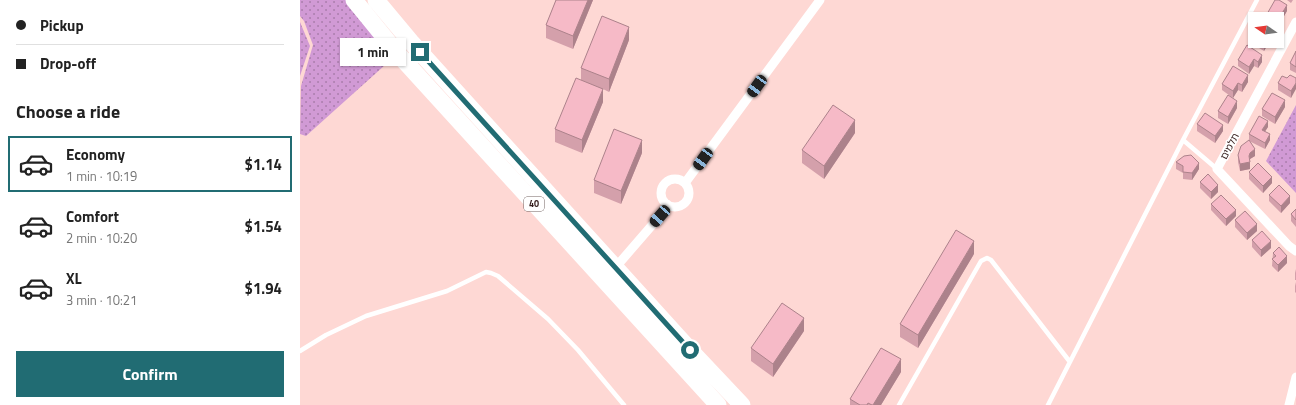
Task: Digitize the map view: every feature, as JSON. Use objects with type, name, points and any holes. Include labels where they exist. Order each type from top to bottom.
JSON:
[{"type":"highway","name":"40","points":[[354,0],[398,54],[718,405]]},
{"type":"highway","name":"40","points":[[376,0],[406,37],[615,268],[742,405]]},
{"type":"street","points":[[685,183],[820,0]]},
{"type":"street","name":"תלמים","points":[[1296,22],[1217,169],[1289,246],[1296,251]]},
{"type":"street","points":[[673,179],[681,180],[685,183],[689,191],[687,200],[684,204],[675,207],[667,204],[664,200],[662,192],[665,184],[673,179]]},
{"type":"street","points":[[615,268],[660,216],[667,204]]},
{"type":"street","points":[[1289,405],[1296,377]]},
{"type":"lane","points":[[1048,405],[1183,140],[1257,0]]},
{"type":"lane","points":[[1183,140],[1217,169]]},
{"type":"lane","points":[[899,405],[981,261],[988,258],[1070,362]]},
{"type":"lane","points":[[300,351],[326,335],[366,316],[447,291],[486,272],[498,276],[552,323],[578,350],[624,405]]},
{"type":"shaded area","points":[[300,0],[348,0],[394,57],[306,136],[300,134],[301,86],[313,45],[304,21],[300,16]]},
{"type":"shaded area","points":[[300,22],[310,46],[300,76]]},
{"type":"shaded area","points":[[1296,105],[1296,193],[1266,161]]},
{"type":"building","points":[[556,0],[588,0],[573,36],[546,25]]},
{"type":"building","points":[[1275,0],[1279,0],[1287,5],[1283,12],[1268,12]]},
{"type":"building","points":[[602,16],[629,27],[609,79],[581,68]]},
{"type":"building","points":[[1247,45],[1248,48],[1252,48],[1262,55],[1258,62],[1254,59],[1249,67],[1238,60]]},
{"type":"building","points":[[1296,51],[1296,67],[1290,63]]},
{"type":"building","points":[[1233,66],[1248,75],[1242,85],[1238,83],[1233,91],[1222,84]]},
{"type":"building","points":[[1290,75],[1296,78],[1296,83],[1291,91],[1278,83],[1282,76],[1287,78]]},
{"type":"building","points":[[576,78],[603,89],[582,140],[555,129]]},
{"type":"building","points":[[1272,93],[1285,100],[1275,117],[1262,109]]},
{"type":"building","points":[[1228,95],[1237,101],[1228,117],[1218,111]]},
{"type":"building","points":[[833,105],[855,120],[824,166],[802,150]]},
{"type":"building","points":[[1205,113],[1223,125],[1215,136],[1197,124]]},
{"type":"building","points":[[1259,116],[1268,121],[1262,130],[1270,134],[1265,143],[1249,134]]},
{"type":"building","points":[[614,129],[642,140],[621,191],[594,180]]},
{"type":"building","points":[[1249,140],[1255,149],[1250,153],[1250,162],[1240,164],[1238,155],[1241,146]]},
{"type":"building","points":[[1191,155],[1199,163],[1192,173],[1183,172],[1183,166],[1176,162],[1184,156]]},
{"type":"building","points":[[1258,163],[1272,177],[1263,186],[1249,172]]},
{"type":"building","points":[[1208,174],[1218,185],[1211,192],[1200,182]]},
{"type":"building","points":[[1279,185],[1290,196],[1281,206],[1269,195]]},
{"type":"building","points":[[1221,195],[1236,210],[1226,219],[1211,204]]},
{"type":"building","points":[[1296,209],[1296,220],[1291,214]]},
{"type":"building","points":[[1245,211],[1257,224],[1247,233],[1235,220]]},
{"type":"building","points":[[956,230],[974,241],[918,335],[900,324]]},
{"type":"building","points":[[1262,231],[1271,241],[1261,250],[1252,240]]},
{"type":"building","points":[[1279,247],[1287,256],[1278,265],[1272,259],[1276,256],[1273,253]]},
{"type":"building","points":[[782,303],[804,318],[773,364],[751,348]]},
{"type":"building","points":[[881,348],[901,359],[873,405],[868,403],[867,405],[860,405],[850,399]]},
{"type":"route","points":[[420,52],[690,350]]}]
